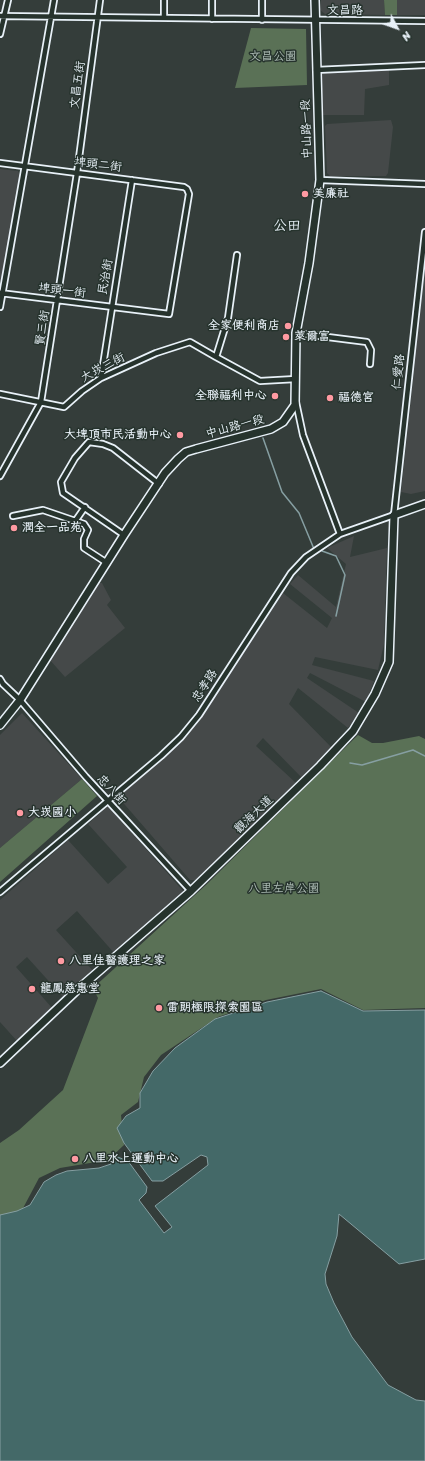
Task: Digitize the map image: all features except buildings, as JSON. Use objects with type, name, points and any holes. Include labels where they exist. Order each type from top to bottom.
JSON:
[{"type":"main road","name":"中山路一段","points":[[0,725],[20,700],[124,535],[178,459],[186,452],[271,429],[283,422],[296,402],[296,333],[309,263],[320,180],[314,20],[315,0]]},
{"type":"main road","name":"忠孝路","points":[[394,515],[425,504]]},
{"type":"main road","name":"觀海大道","points":[[0,1063],[76,991],[192,891],[330,756],[353,731],[375,694],[388,662],[394,515]]},
{"type":"street","points":[[0,34],[2,16],[8,0]]},
{"type":"street","points":[[0,307],[1,293],[54,0]]},
{"type":"street","name":"文昌五街","points":[[76,173],[100,0]]},
{"type":"street","points":[[164,0],[164,18]]},
{"type":"street","points":[[212,0],[212,19]]},
{"type":"street","points":[[262,0],[262,20]]},
{"type":"street","name":"文昌路","points":[[2,16],[425,21]]},
{"type":"street","points":[[316,70],[425,65]]},
{"type":"street","name":"埤頭二街","points":[[0,163],[184,187],[187,189],[188,194],[169,314]]},
{"type":"street","name":"賢三街","points":[[0,475],[41,402],[76,173]]},
{"type":"street","name":"民治街","points":[[101,378],[132,180]]},
{"type":"street","points":[[320,180],[425,184]]},
{"type":"street","name":"仁愛路","points":[[394,515],[425,232]]},
{"type":"street","points":[[236,255],[228,318],[216,357],[260,381],[296,379]]},
{"type":"street","name":"埤頭一街","points":[[1,293],[169,314]]},
{"type":"street","points":[[296,333],[367,342],[370,350],[370,364]]},
{"type":"street","name":"大崁三街","points":[[0,394],[64,407],[82,391],[101,378],[156,353],[190,342],[216,357]]},
{"type":"street","points":[[296,402],[303,435],[340,534]]},
{"type":"street","points":[[124,535],[64,493],[61,485],[75,458],[89,442],[96,442],[114,448],[159,484]]},
{"type":"street","points":[[76,520],[85,507]]},
{"type":"street","points":[[13,516],[43,510],[76,520],[84,524],[88,530],[84,539],[84,548],[106,563]]},
{"type":"street","name":"忠孝路","points":[[0,892],[181,737],[199,715],[290,573],[306,557],[340,534],[394,515]]},
{"type":"street","points":[[0,679],[2,684],[20,700]]},
{"type":"street","name":"忠八街","points":[[20,700],[107,801],[192,891]]},
{"type":"shaded area","points":[[321,0],[384,0],[385,15],[325,14],[320,10]]},
{"type":"shaded area","points":[[397,0],[425,0],[425,15],[397,15]]},
{"type":"shaded area","points":[[389,68],[389,85],[365,89],[364,115],[321,115],[321,75],[323,72]]},
{"type":"shaded area","points":[[391,120],[393,127],[388,173],[386,176],[330,176],[327,173],[325,126],[327,124]]},
{"type":"shaded area","points":[[0,169],[18,171],[20,175],[1,282],[0,281]]},
{"type":"shaded area","points":[[425,266],[425,491],[411,494],[401,492]]},
{"type":"shaded area","points":[[354,536],[350,557],[387,548],[384,644],[378,670],[315,657],[312,665],[374,681],[366,702],[310,673],[307,678],[359,713],[348,728],[298,688],[289,704],[332,748],[302,778],[263,738],[256,746],[296,783],[252,828],[207,870],[195,880],[190,880],[119,798],[119,795],[177,745],[200,719],[283,593],[327,628],[332,618],[290,584],[298,575],[336,607],[346,564],[327,548]]},
{"type":"shaded area","points":[[99,583],[102,583],[111,600],[107,605],[125,628],[65,677],[49,659]]},
{"type":"shaded area","name":"大崁國小","points":[[22,713],[82,779],[0,848],[0,735]]},
{"type":"shaded area","points":[[108,806],[184,892],[115,954],[77,911],[56,930],[94,972],[64,998],[27,957],[16,967],[53,1009],[17,1041],[0,1022],[0,900],[68,840],[108,884],[127,867],[88,824]]},
{"type":"green space","points":[[384,0],[397,0],[397,15],[385,15]]},
{"type":"green space","name":"文昌公園","points":[[251,28],[306,29],[307,85],[235,88]]},
{"type":"green space","name":"八里左岸公園","points":[[358,735],[372,743],[383,743],[419,736],[425,739],[425,1008],[363,1010],[321,989],[266,1000],[218,1017],[161,1055],[144,1077],[138,1102],[121,1115],[124,1145],[108,1160],[60,1168],[39,1178],[21,1212],[0,1216],[0,1143],[19,1130],[63,1090],[98,998],[93,988],[206,885]]},
{"type":"green space","points":[[82,779],[97,796],[0,882],[0,848]]},
{"type":"water","points":[[321,991],[363,1011],[425,1010],[425,1259],[399,1264],[339,1214],[337,1236],[325,1274],[326,1284],[334,1303],[352,1337],[388,1385],[416,1400],[425,1401],[425,1461],[0,1461],[0,1215],[17,1211],[30,1205],[44,1182],[56,1175],[67,1171],[99,1168],[111,1164],[111,1158],[115,1156],[128,1161],[147,1187],[146,1193],[139,1200],[164,1233],[172,1227],[155,1206],[208,1165],[207,1157],[201,1155],[163,1181],[152,1181],[124,1143],[117,1128],[126,1116],[140,1108],[140,1093],[153,1071],[175,1048],[215,1019],[267,1002]]},
{"type":"waterway","points":[[263,438],[282,492],[299,513],[314,549]]},
{"type":"waterway","points":[[322,551],[336,556],[345,575],[336,616]]},
{"type":"waterway","points":[[350,763],[362,765],[413,750],[425,756]]},
{"type":"place","name":"美廉社","points":[[305,194]]},
{"type":"place","name":"全家便利商店","points":[[288,326]]},
{"type":"place","name":"萊爾富","points":[[286,337]]},
{"type":"place","name":"全聯福利中心","points":[[275,396]]},
{"type":"place","name":"福德宮","points":[[330,398]]},
{"type":"place","name":"大埤頂市民活動中心","points":[[180,435]]},
{"type":"place","name":"潤全一品苑","points":[[14,528]]},
{"type":"place","name":"大崁國小","points":[[20,813]]},
{"type":"place","name":"八里佳醫護理之家","points":[[61,961]]},
{"type":"place","name":"龍鳳慈惠堂","points":[[32,989]]},
{"type":"place","name":"雷朗極限探索園區","points":[[159,1008]]},
{"type":"place","name":"八里水上運動中心","points":[[75,1159]]},
{"type":"district","name":"公田","points":[[287,226]]}]
